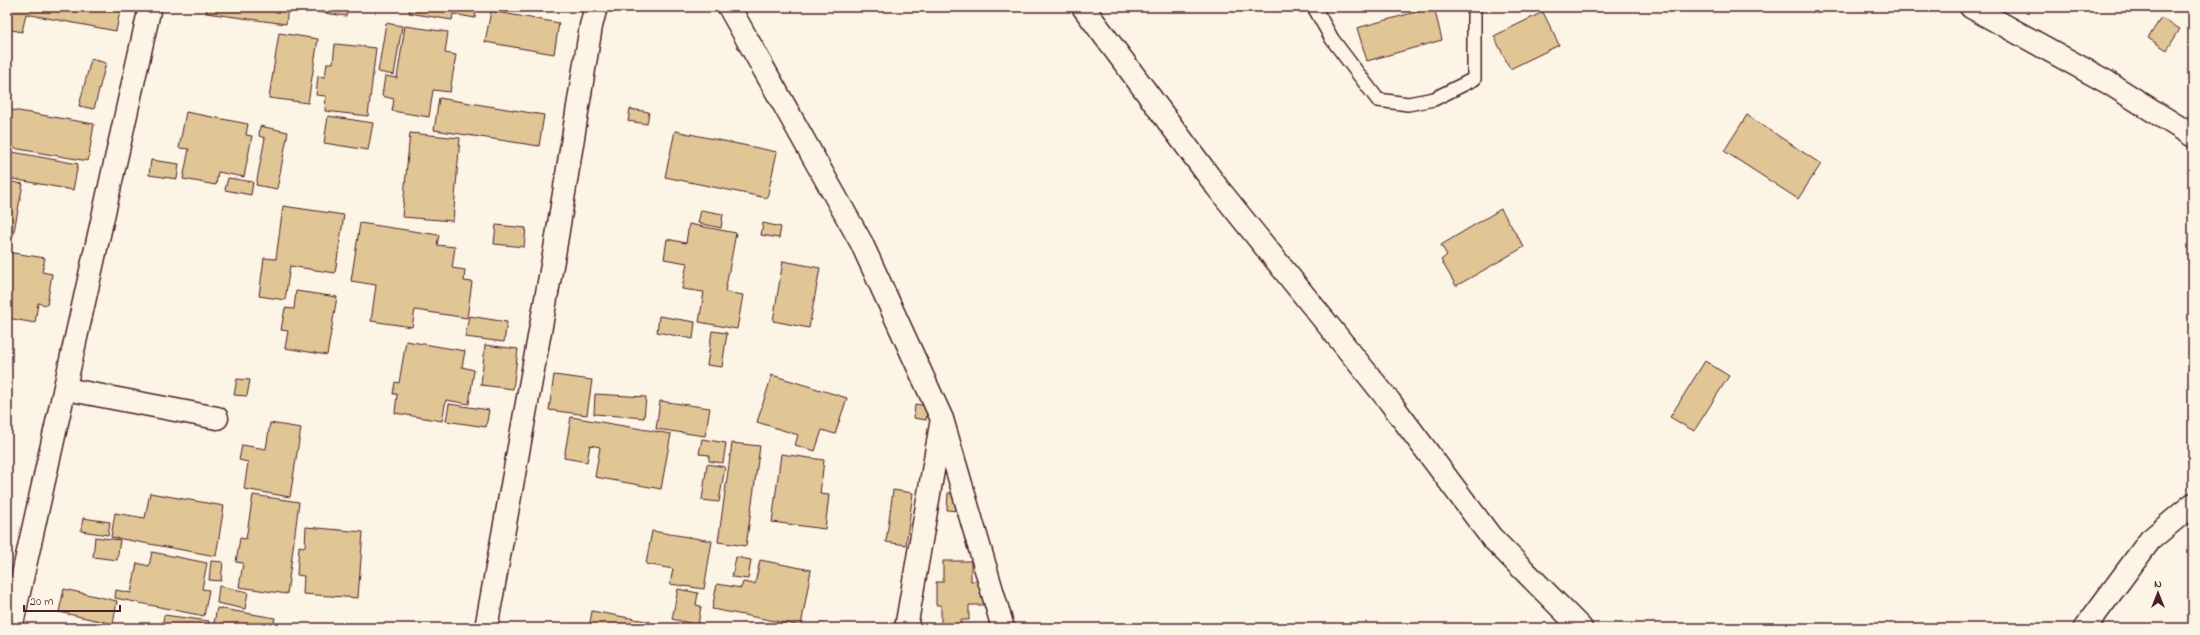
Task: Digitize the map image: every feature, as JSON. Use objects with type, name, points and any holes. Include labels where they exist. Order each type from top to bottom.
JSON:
[{"type":"street","points":[[11,628],[66,389],[150,7]]},
{"type":"street","points":[[486,628],[555,249],[591,26],[596,7]]},
{"type":"street","points":[[729,7],[861,242],[942,419],[1003,628]]},
{"type":"street","points":[[1084,7],[1217,187],[1390,402],[1491,537],[1581,628]]},
{"type":"street","points":[[1971,7],[2107,82],[2193,136]]},
{"type":"street","points":[[66,389],[217,418]]},
{"type":"street","points":[[906,628],[942,419]]},
{"type":"street","points":[[2085,628],[2150,540],[2193,504]]},
{"type":"lane","points":[[1314,7],[1332,39],[1378,100],[1408,104],[1434,99],[1474,79],[1474,7]]},
{"type":"building","points":[[7,7],[121,7],[116,31],[26,14],[22,32],[7,29]]},
{"type":"building","points":[[207,7],[288,7],[286,24],[206,13]]},
{"type":"building","points":[[316,7],[348,7],[346,16],[316,12]]},
{"type":"building","points":[[410,7],[477,7],[475,18],[453,14],[452,20],[409,13]]},
{"type":"building","points":[[1434,7],[1442,40],[1367,61],[1357,28]]},
{"type":"building","points":[[491,11],[559,23],[554,54],[485,42]]},
{"type":"building","points":[[1543,12],[1559,45],[1510,69],[1494,36]]},
{"type":"building","points":[[2161,18],[2180,29],[2167,50],[2148,38]]},
{"type":"building","points":[[386,23],[402,26],[394,75],[378,72]]},
{"type":"building","points":[[405,26],[448,32],[445,53],[456,55],[450,92],[433,90],[429,117],[392,111],[394,99],[382,96],[385,76],[397,78]]},
{"type":"building","points":[[279,33],[318,39],[308,103],[269,98]]},
{"type":"building","points":[[335,44],[376,48],[368,116],[325,111],[326,96],[316,95],[318,76],[325,77],[327,63],[333,63]]},
{"type":"building","points":[[91,59],[106,63],[94,109],[79,106]]},
{"type":"building","points":[[439,98],[544,115],[539,146],[434,130]]},
{"type":"building","points":[[7,109],[94,124],[88,161],[7,147]]},
{"type":"building","points":[[630,109],[649,112],[647,124],[628,121]]},
{"type":"building","points":[[186,112],[248,124],[246,135],[252,136],[244,177],[218,172],[216,185],[183,179],[189,149],[179,148]]},
{"type":"building","points":[[1747,115],[1821,164],[1798,199],[1724,151]]},
{"type":"building","points":[[328,116],[373,123],[368,150],[324,143]]},
{"type":"building","points":[[260,126],[288,132],[277,189],[256,185],[265,138],[259,136]]},
{"type":"building","points":[[675,131],[777,152],[767,198],[665,177]]},
{"type":"building","points":[[410,133],[460,138],[453,221],[402,217]]},
{"type":"building","points":[[7,151],[78,164],[73,190],[7,178]]},
{"type":"building","points":[[151,160],[179,164],[177,179],[149,175]]},
{"type":"building","points":[[228,178],[253,182],[251,195],[225,190]]},
{"type":"building","points":[[7,181],[23,184],[13,236],[7,235]]},
{"type":"building","points":[[283,206],[344,215],[335,273],[290,266],[285,300],[259,296],[264,258],[276,259]]},
{"type":"building","points":[[1501,209],[1524,247],[1456,286],[1441,260],[1447,255],[1441,245]]},
{"type":"building","points":[[701,210],[723,214],[721,228],[698,223]]},
{"type":"building","points":[[360,223],[439,235],[437,245],[455,247],[452,268],[465,270],[464,281],[472,282],[467,318],[415,310],[412,327],[371,321],[376,285],[351,281]]},
{"type":"building","points":[[763,223],[781,227],[779,238],[761,235]]},
{"type":"building","points":[[689,224],[736,233],[725,292],[743,295],[737,329],[699,322],[704,292],[682,289],[687,263],[664,259],[667,239],[686,243]]},
{"type":"building","points":[[496,225],[526,228],[524,247],[494,244]]},
{"type":"building","points":[[7,252],[45,258],[42,272],[52,274],[47,305],[38,303],[35,323],[7,318]]},
{"type":"building","points":[[783,261],[820,268],[809,328],[773,321]]},
{"type":"building","points":[[296,291],[337,297],[327,355],[285,348],[288,331],[281,330],[285,308],[294,309]]},
{"type":"building","points":[[469,316],[507,322],[504,342],[465,337]]},
{"type":"building","points":[[659,316],[695,322],[693,339],[657,332]]},
{"type":"building","points":[[712,331],[727,333],[722,367],[707,365]]},
{"type":"building","points":[[406,341],[465,351],[462,367],[474,370],[469,404],[446,400],[442,421],[395,413],[397,394],[393,394],[395,382],[399,383]]},
{"type":"building","points":[[485,345],[518,349],[513,389],[481,385]]},
{"type":"building","points":[[1705,361],[1729,376],[1694,431],[1670,417]]},
{"type":"building","points":[[554,375],[592,380],[587,415],[549,410]]},
{"type":"building","points":[[772,375],[847,398],[835,434],[822,430],[815,451],[795,445],[798,435],[757,422]]},
{"type":"building","points":[[237,379],[250,380],[247,396],[234,395]]},
{"type":"building","points":[[595,394],[646,397],[644,418],[594,414]]},
{"type":"building","points":[[660,401],[710,408],[705,436],[656,429]]},
{"type":"building","points":[[449,404],[489,410],[486,427],[446,421]]},
{"type":"building","points":[[915,404],[928,406],[926,420],[914,418]]},
{"type":"building","points":[[571,417],[671,434],[661,489],[595,477],[600,447],[590,445],[587,462],[564,458]]},
{"type":"building","points":[[270,423],[301,428],[290,497],[244,489],[248,462],[239,460],[242,445],[266,449]]},
{"type":"building","points":[[702,439],[726,443],[723,463],[709,461],[709,455],[699,454]]},
{"type":"building","points":[[732,443],[760,446],[746,546],[718,542]]},
{"type":"building","points":[[781,454],[824,460],[820,494],[829,495],[825,529],[772,522]]},
{"type":"building","points":[[707,464],[725,467],[719,502],[702,500]]},
{"type":"building","points":[[893,490],[913,493],[906,545],[886,542]]},
{"type":"building","points":[[150,493],[224,506],[216,556],[111,537],[115,513],[145,518]]},
{"type":"building","points":[[948,493],[960,494],[958,511],[947,510]]},
{"type":"building","points":[[253,495],[299,502],[287,594],[239,587],[243,563],[236,562],[240,538],[246,539]]},
{"type":"building","points":[[83,518],[110,522],[108,535],[81,531]]},
{"type":"building","points":[[306,527],[363,532],[358,598],[303,594],[304,576],[297,575],[299,546],[305,547]]},
{"type":"building","points":[[652,531],[712,541],[704,589],[670,584],[673,569],[646,564]]},
{"type":"building","points":[[95,537],[120,540],[117,560],[93,557]]},
{"type":"building","points":[[152,552],[207,563],[202,589],[209,590],[204,616],[115,598],[116,590],[131,593],[137,563],[149,566]]},
{"type":"building","points":[[736,557],[751,560],[748,579],[732,577]]},
{"type":"building","points":[[760,560],[811,570],[801,626],[712,609],[717,584],[741,588],[743,582],[755,584]]},
{"type":"building","points":[[211,561],[223,562],[221,581],[209,580]]},
{"type":"building","points":[[943,561],[971,561],[971,581],[984,581],[984,605],[969,605],[969,620],[961,620],[961,628],[941,628],[941,605],[936,605],[936,582],[943,582]]},
{"type":"building","points":[[219,586],[248,592],[245,609],[217,603]]},
{"type":"building","points":[[64,589],[117,601],[113,624],[59,612]]},
{"type":"building","points":[[678,589],[698,593],[696,605],[701,606],[698,625],[672,619]]},
{"type":"building","points":[[217,608],[275,618],[273,628],[213,628]]},
{"type":"building","points":[[592,611],[651,622],[650,628],[589,628]]},
{"type":"building","points":[[164,615],[209,621],[208,628],[162,628]]}]
